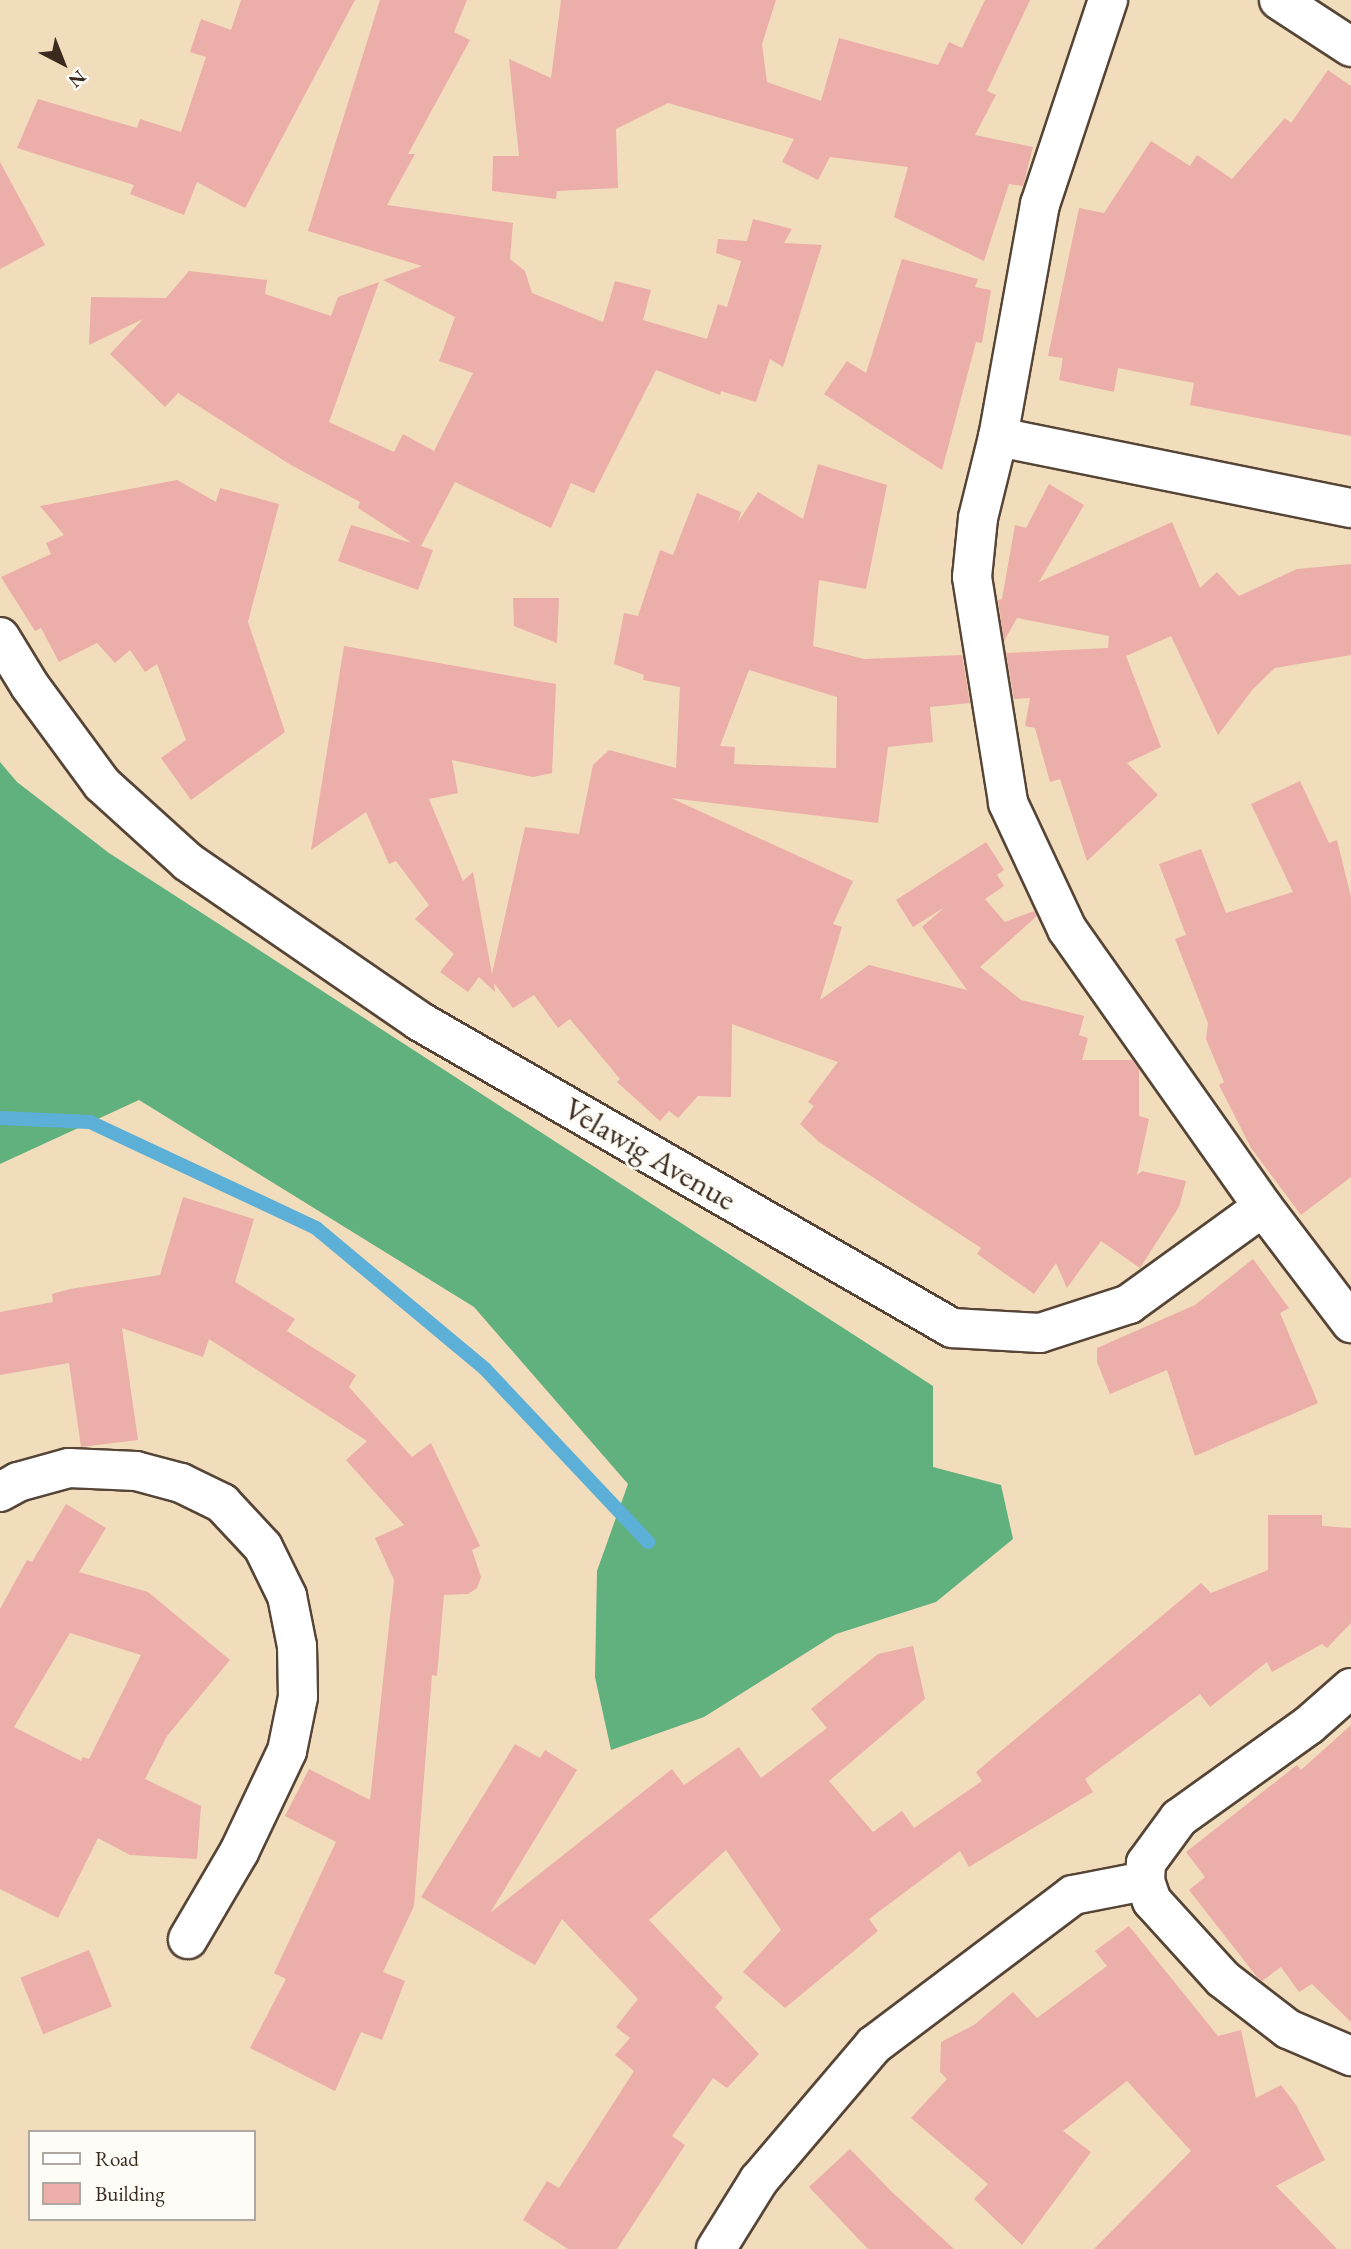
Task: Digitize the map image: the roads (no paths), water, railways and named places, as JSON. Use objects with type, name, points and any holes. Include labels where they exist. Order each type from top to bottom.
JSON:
[{"type":"street","points":[[1108,0],[1040,204],[998,437],[978,518],[972,577],[1008,803],[1067,929],[1263,1207],[1351,1323]]},
{"type":"street","points":[[1279,0],[1351,47]]},
{"type":"street","points":[[998,437],[1351,508]]},
{"type":"street","name":"Velawig Avenue","points":[[0,637],[30,686],[102,784],[188,862],[419,1021],[951,1328],[1040,1334],[1129,1304],[1263,1207]]},
{"type":"street","points":[[0,1492],[18,1482],[69,1468],[136,1471],[181,1483],[230,1512],[264,1547],[287,1595],[297,1646],[298,1696],[287,1751],[240,1852],[188,1940]]},
{"type":"street","points":[[1351,1688],[1309,1725],[1179,1818],[1146,1864],[1146,1881],[1152,1901],[1223,1979],[1288,2029],[1351,2056]]},
{"type":"street","points":[[716,2249],[759,2180],[874,2045],[1073,1895],[1146,1881]]},
{"type":"waterway","points":[[0,1118],[90,1122],[316,1228],[485,1369],[648,1542]]}]
